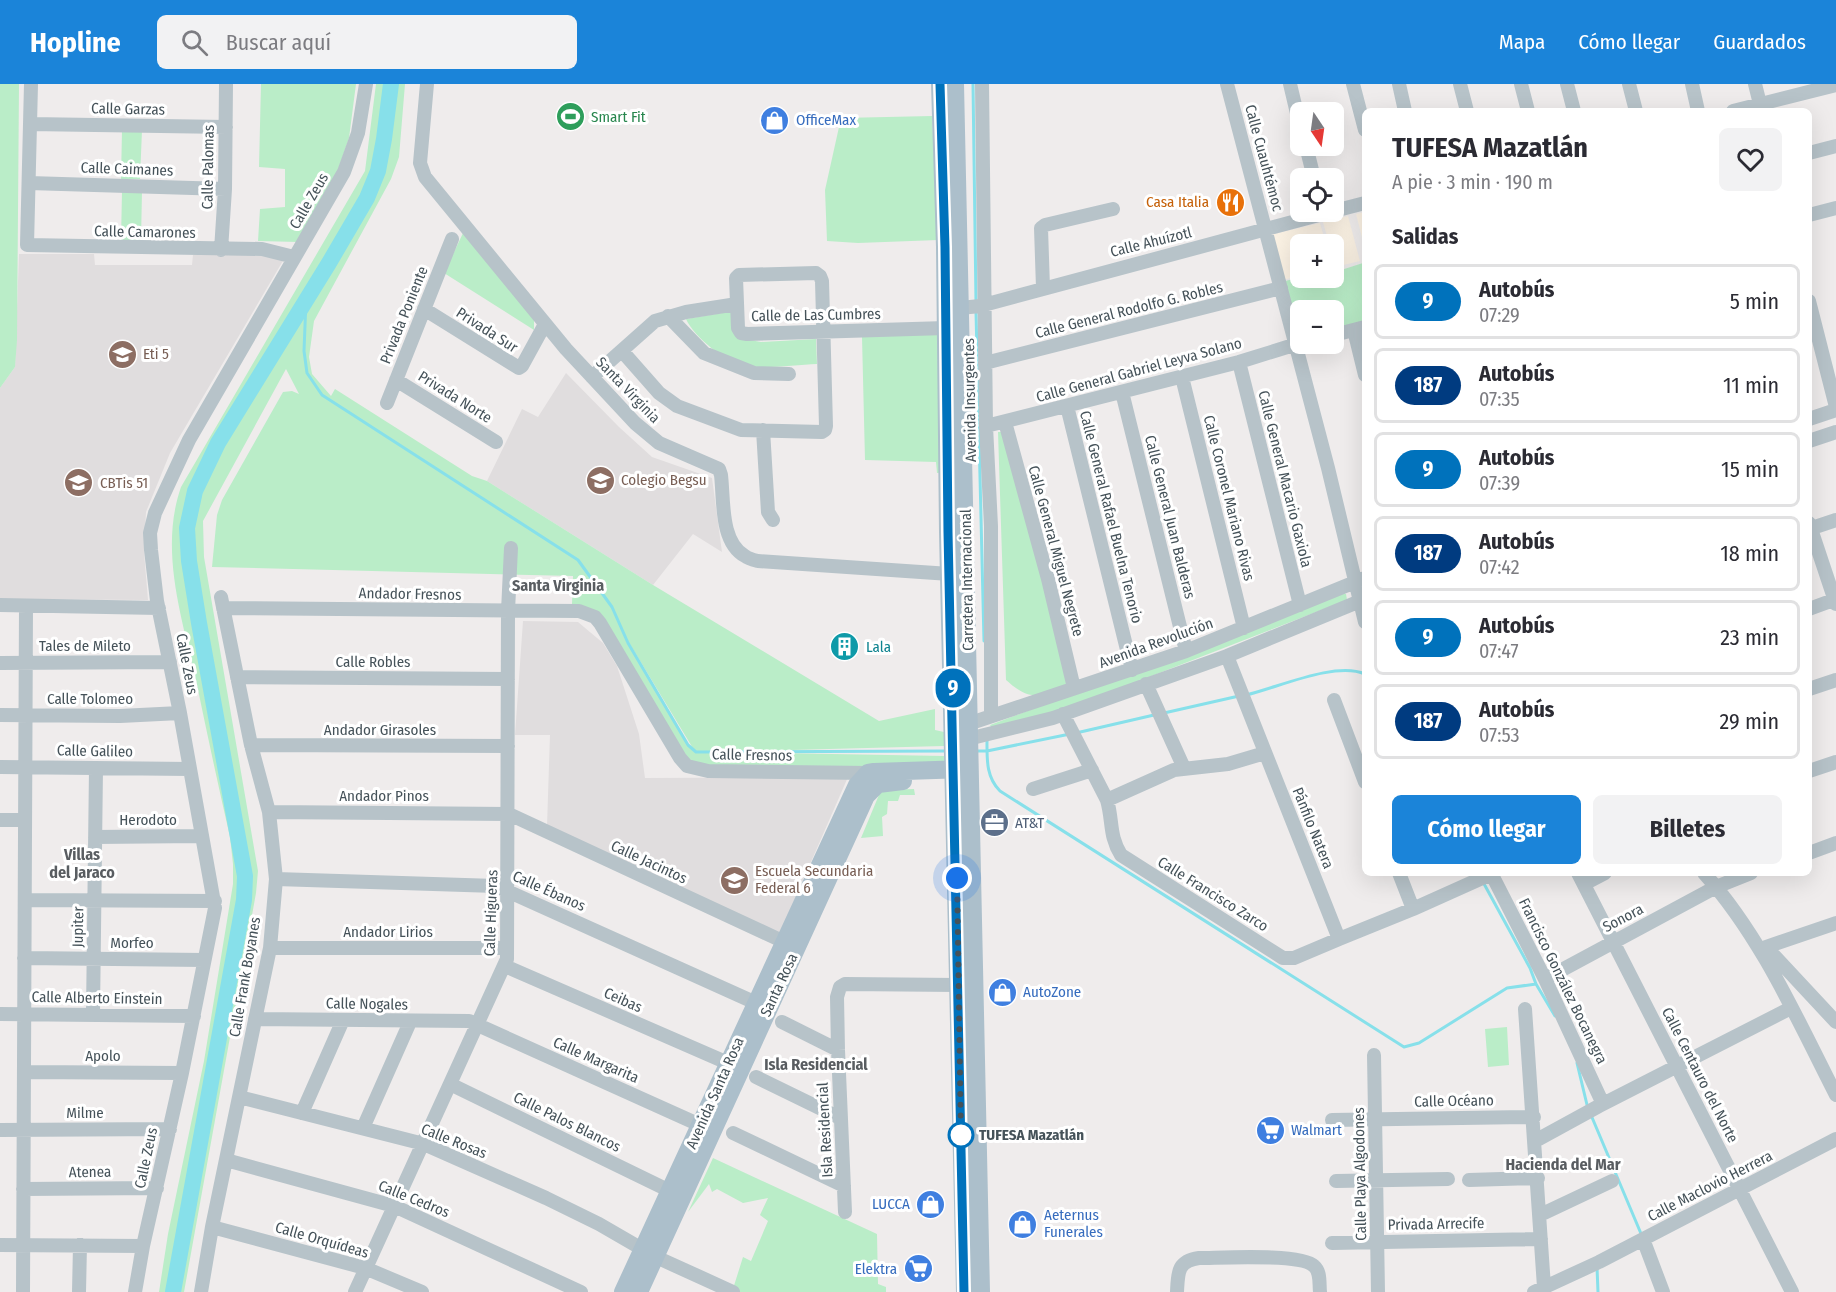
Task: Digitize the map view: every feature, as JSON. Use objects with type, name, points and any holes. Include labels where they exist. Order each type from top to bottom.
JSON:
[{"type":"main road","name":"Carretera Internacional","points":[[940,84],[950,574],[962,753],[968,1076],[962,1179],[964,1292]]},
{"type":"main road","name":"Carretera Internacional","points":[[955,84],[974,307],[958,985],[979,1191],[981,1292]]},
{"type":"main road","points":[[873,779],[882,771],[962,753]]},
{"type":"main road","name":"Avenida Santa Rosa","points":[[623,1292],[650,1253],[670,1191],[700,1125],[742,1069],[756,1004],[790,945],[857,785],[873,779]]},
{"type":"main road","name":"Santa Rosa","points":[[639,1292],[648,1274],[650,1253],[742,1069],[790,945]]},
{"type":"main road","points":[[962,1179],[979,1191]]},
{"type":"street","points":[[29,183],[30,84]]},
{"type":"street","name":"Calle Palomas","points":[[221,250],[225,189],[226,84]]},
{"type":"street","name":"Calle Zeus","points":[[135,1292],[194,1016],[215,901],[200,836],[180,713],[159,608],[150,550],[150,533],[155,513],[189,440],[344,171],[358,133],[366,84]]},
{"type":"street","name":"Santa Virginia","points":[[427,84],[420,163],[425,177],[545,324],[635,423],[659,443],[719,469],[727,530],[735,548],[745,556],[759,561],[950,574]]},
{"type":"street","name":"Avenida Insurgentes","points":[[982,84],[974,307],[985,363],[991,526],[991,716]]},
{"type":"street","name":"Calle Cuauhtémoc","points":[[1227,84],[1290,318]]},
{"type":"street","points":[[1290,84],[1294,102]]},
{"type":"street","points":[[1353,84],[1362,118]]},
{"type":"street","points":[[1399,84],[1404,108]]},
{"type":"street","points":[[1460,84],[1466,108]]},
{"type":"street","points":[[1521,84],[1527,108]]},
{"type":"street","points":[[1567,84],[1573,108]]},
{"type":"street","points":[[1629,84],[1635,108]]},
{"type":"street","points":[[1692,84],[1697,108]]},
{"type":"street","points":[[1755,84],[1760,104]]},
{"type":"street","points":[[1745,108],[1836,85]]},
{"type":"street","name":"Calle Garzas","points":[[30,124],[226,127]]},
{"type":"street","points":[[1812,152],[1836,146]]},
{"type":"street","name":"Calle Camarones","points":[[29,183],[27,245],[221,250],[262,249],[270,245],[298,252]]},
{"type":"street","name":"Calle Caimanes","points":[[29,183],[225,189]]},
{"type":"street","name":"Calle Ahuízotl","points":[[1344,208],[1362,203]]},
{"type":"street","points":[[1043,288],[1041,228],[1045,225],[1113,208]]},
{"type":"street","points":[[1812,214],[1836,208]]},
{"type":"street","name":"Calle Ahuízotl","points":[[974,307],[1290,222]]},
{"type":"street","name":"Privada Poniente","points":[[387,403],[452,239]]},
{"type":"street","points":[[622,351],[668,401],[729,426],[741,430],[822,432],[825,430],[822,281],[820,276],[816,273],[739,275],[736,278],[737,304]]},
{"type":"street","name":"Calle General Rodolfo G. Robles","points":[[985,363],[1281,288]]},
{"type":"street","name":"Calle de Las Cumbres","points":[[592,377],[656,321],[668,316],[737,304],[738,328],[741,333],[747,334],[946,328]]},
{"type":"street","name":"Privada Sur","points":[[424,309],[519,368],[545,324]]},
{"type":"street","points":[[1812,313],[1836,409],[1812,418]]},
{"type":"street","points":[[668,316],[704,352],[754,373],[789,374]]},
{"type":"street","points":[[1344,332],[1359,328],[1362,352]]},
{"type":"street","name":"Calle General Gabriel Leyva Solano","points":[[986,426],[1182,377],[1290,346]]},
{"type":"street","name":"Calle Cuauhtémoc","points":[[1301,354],[1360,580],[1362,600]]},
{"type":"street","name":"Calle General Macario Gaxiola","points":[[1239,362],[1300,605]]},
{"type":"street","name":"Calle Coronel Mariano Rivas","points":[[1182,377],[1244,628]]},
{"type":"street","name":"Privada Norte","points":[[396,380],[496,442]]},
{"type":"street","name":"Calle General Juan Balderas","points":[[1122,392],[1186,651]]},
{"type":"street","name":"Calle General Rafael Buelna Tenorio","points":[[1067,406],[1132,670]]},
{"type":"street","name":"Calle General Miguel Negrete","points":[[1005,422],[1048,579],[1074,688]]},
{"type":"street","points":[[763,430],[768,512],[773,520]]},
{"type":"street","points":[[1812,440],[1836,432]]},
{"type":"street","points":[[1812,526],[1836,520]]},
{"type":"street","points":[[1812,533],[1836,601],[1812,608]]},
{"type":"street","name":"Calle Higueras","points":[[355,1292],[506,966],[509,891],[504,814],[508,746],[508,611],[511,548]]},
{"type":"street","name":"Avenida Revolución","points":[[962,753],[991,716],[1186,651],[1360,580]]},
{"type":"street","points":[[962,753],[1042,721],[1227,656],[1362,600]]},
{"type":"street","name":"Andador Fresnos","points":[[222,603],[579,611],[595,617]]},
{"type":"street","name":"Calle Frank Boyanes","points":[[201,1292],[212,1227],[270,948],[276,879],[269,812],[251,746],[222,603]]},
{"type":"street","points":[[0,605],[159,608]]},
{"type":"street","points":[[23,1292],[26,606]]},
{"type":"street","name":"Calle Fresnos","points":[[595,617],[687,766],[708,771],[873,779]]},
{"type":"street","name":"Pánfilo Natera","points":[[1227,656],[1339,939]]},
{"type":"street","name":"Tales de Mileto","points":[[0,663],[170,662]]},
{"type":"street","name":"Calle Robles","points":[[237,677],[508,679]]},
{"type":"street","points":[[1812,688],[1836,680]]},
{"type":"street","points":[[1146,684],[1184,768]]},
{"type":"street","points":[[1334,700],[1362,774]]},
{"type":"street","name":"Calle Tolomeo","points":[[0,715],[120,716],[180,713]]},
{"type":"street","points":[[1063,714],[1107,800],[1184,768],[1228,764],[1265,753]]},
{"type":"street","name":"Andador Girasoles","points":[[251,746],[508,746]]},
{"type":"street","points":[[1812,770],[1836,762]]},
{"type":"street","name":"Calle Galileo","points":[[0,766],[190,769]]},
{"type":"street","name":"Jupiter","points":[[93,1013],[96,768]]},
{"type":"street","points":[[1033,789],[1092,770]]},
{"type":"street","name":"Calle Francisco Zarco","points":[[1107,800],[1111,813],[1112,837],[1120,855],[1283,958],[1288,959],[1339,939]]},
{"type":"street","name":"Andador Pinos","points":[[269,812],[504,814]]},
{"type":"street","name":"Calle Jacintos","points":[[504,814],[790,945]]},
{"type":"street","points":[[0,820],[25,820]]},
{"type":"street","name":"Herodoto","points":[[95,837],[200,836]]},
{"type":"street","points":[[1812,852],[1836,843]]},
{"type":"street","points":[[1400,876],[1413,909]]},
{"type":"street","points":[[1339,939],[1486,876]]},
{"type":"street","name":"Francisco González Bocanegra","points":[[1486,876],[1545,979],[1597,1108]]},
{"type":"street","points":[[1707,876],[1763,948],[1830,1007],[1836,1022]]},
{"type":"street","name":"Sonora","points":[[1545,979],[1716,887],[1744,876]]},
{"type":"street","name":"Calle Ébanos","points":[[276,879],[496,886],[756,1004]]},
{"type":"street","name":"Calle Centauro del Norte","points":[[1581,879],[1792,1292]]},
{"type":"street","points":[[25,900],[215,901]]},
{"type":"street","points":[[1763,948],[1836,923]]},
{"type":"street","name":"Andador Lirios","points":[[270,948],[507,948]]},
{"type":"street","points":[[1763,948],[1836,1095]]},
{"type":"street","name":"Morfeo","points":[[24,958],[204,960]]},
{"type":"street","name":"Ceibas","points":[[506,966],[742,1069],[840,1118]]},
{"type":"street","name":"Isla Residencial","points":[[845,1212],[838,1050],[837,997],[840,987],[845,984],[958,985]]},
{"type":"street","points":[[1535,1142],[1791,1008]]},
{"type":"street","points":[[1525,1009],[1540,1215],[1539,1289]]},
{"type":"street","name":"Calle Alberto Einstein","points":[[0,1014],[93,1013],[194,1016]]},
{"type":"street","name":"Calle Nogales","points":[[255,1019],[478,1024]]},
{"type":"street","points":[[302,1113],[343,1020]]},
{"type":"street","points":[[363,1128],[410,1022]]},
{"type":"street","points":[[782,1022],[838,1050]]},
{"type":"street","name":"Calle Margarita","points":[[478,1024],[700,1125]]},
{"type":"street","name":"Calle Playa Algodones","points":[[1374,1055],[1378,1292]]},
{"type":"street","name":"Apolo","points":[[24,1072],[182,1073]]},
{"type":"street","name":"Calle Palos Blancos","points":[[450,1084],[670,1191]]},
{"type":"street","name":"Calle Rosas","points":[[239,1097],[424,1144],[546,1198],[650,1253],[733,1292]]},
{"type":"street","name":"Calle Océano","points":[[1332,1120],[1534,1117]]},
{"type":"street","name":"Milme","points":[[0,1130],[170,1129]]},
{"type":"street","points":[[733,1133],[844,1186]]},
{"type":"street","name":"Calle Maclovio Herrera","points":[[1539,1289],[1594,1264],[1836,1139]]},
{"type":"street","name":"Calle Cedros","points":[[226,1160],[394,1206],[581,1292]]},
{"type":"street","points":[[1469,1180],[1538,1178]]},
{"type":"street","points":[[1336,1181],[1448,1179]]},
{"type":"street","points":[[1540,1215],[1612,1180]]},
{"type":"street","name":"Atenea","points":[[23,1190],[157,1188]]},
{"type":"street","name":"Calle Orquídeas","points":[[212,1227],[365,1268],[422,1292]]},
{"type":"street","name":"Privada Arrecife","points":[[1332,1243],[1541,1239]]},
{"type":"street","points":[[1643,1239],[1663,1292]]},
{"type":"street","points":[[0,1245],[143,1246]]},
{"type":"street","points":[[79,1292],[80,1245]]},
{"type":"street","points":[[1177,1292],[1180,1268],[1191,1259],[1277,1258],[1309,1262],[1316,1267],[1320,1292]]},
{"type":"shaded area","points":[[1362,213],[1362,237],[1356,214]]},
{"type":"shaded area","points":[[1348,216],[1360,261],[1344,265],[1344,234],[1326,234],[1323,222],[1344,222],[1344,217]]},
{"type":"shaded area","points":[[1320,223],[1323,234],[1290,234],[1290,278],[1282,280],[1270,235]]},
{"type":"shaded area","name":"Eti 5","points":[[19,254],[94,254],[95,265],[192,265],[193,255],[263,254],[284,259],[170,453],[146,512],[144,552],[148,600],[0,599],[0,388],[15,367]]},
{"type":"shaded area","name":"Colegio Begsu","points":[[566,373],[652,457],[712,478],[722,552],[693,534],[653,585],[487,481],[522,409],[538,417]]},
{"type":"shaded area","name":"Escuela Secundaria Federal 6","points":[[523,621],[578,622],[603,643],[617,666],[639,734],[645,778],[848,777],[780,933],[547,826],[550,735],[515,735]]},
{"type":"green space","points":[[0,84],[19,84],[17,340],[15,367],[0,388]]},
{"type":"green space","points":[[261,84],[356,84],[349,138],[338,170],[298,242],[258,241],[260,209],[285,207],[285,169],[259,167]]},
{"type":"green space","points":[[376,84],[405,84],[399,157],[391,179],[314,321],[309,357],[312,374],[331,396],[335,389],[472,476],[487,481],[653,585],[879,721],[935,709],[935,730],[944,732],[944,746],[717,752],[944,756],[944,764],[708,771],[695,768],[585,611],[572,604],[573,576],[212,567],[217,515],[222,500],[283,392],[292,391],[299,394],[286,369],[203,521],[204,557],[258,871],[256,893],[184,1292],[159,1292],[168,1234],[204,1061],[233,884],[230,837],[175,584],[172,535],[175,511],[181,487],[365,171]],"holes":[[[626,641],[694,750],[688,745]]]},
{"type":"green space","points":[[932,116],[938,240],[858,243],[827,241],[825,190],[841,118]]},
{"type":"green space","points":[[122,130],[142,130],[140,179],[121,179]]},
{"type":"green space","points":[[122,191],[142,191],[141,240],[121,240]]},
{"type":"green space","points":[[464,231],[534,317],[534,330],[444,273]]},
{"type":"green space","points":[[1362,263],[1362,326],[1344,330],[1344,300],[1290,300],[1290,309],[1282,282],[1290,280],[1290,288],[1344,288],[1344,269]]},
{"type":"green space","points":[[734,311],[750,340],[761,342],[816,339],[817,364],[763,367],[739,364],[721,355],[703,341],[686,319]]},
{"type":"green space","points":[[942,330],[947,472],[937,473],[936,462],[865,460],[862,337]]},
{"type":"green space","points":[[998,432],[1005,432],[1070,684],[1043,694],[1030,695],[1015,688],[1006,680]]},
{"type":"green space","points":[[1340,593],[1346,594],[1347,600],[1046,717],[992,728],[990,725]]},
{"type":"green space","points":[[914,789],[915,795],[900,795],[898,801],[888,801],[887,814],[882,817],[883,836],[861,838],[881,790]]},
{"type":"green space","points":[[1507,1027],[1509,1065],[1488,1067],[1485,1029]]},
{"type":"green space","points":[[713,1158],[877,1234],[878,1284],[886,1287],[886,1292],[732,1292],[743,1257],[751,1261],[768,1221],[760,1215],[768,1198],[743,1203],[717,1189],[712,1192],[709,1184],[688,1212]]},
{"type":"waterway","points":[[173,1292],[244,900],[245,876],[199,623],[189,561],[187,528],[195,491],[218,443],[367,198],[378,171],[391,84]]},
{"type":"waterway","points":[[973,84],[976,302]]},
{"type":"waterway","points":[[306,300],[304,351],[307,373],[322,395],[578,560],[612,607],[628,643],[688,745],[696,752],[945,751]]},
{"type":"waterway","points":[[976,312],[984,641]]},
{"type":"waterway","points":[[1246,695],[1322,673],[1353,671],[1362,673]]},
{"type":"waterway","points":[[1164,713],[1239,696]]},
{"type":"waterway","points":[[1076,733],[1154,715]]},
{"type":"waterway","points":[[976,751],[987,751],[1070,734]]},
{"type":"waterway","points":[[987,741],[987,761],[990,774],[1000,791],[1404,1047],[1419,1043],[1507,988],[1536,984],[1555,1016]]},
{"type":"waterway","points":[[1483,882],[1530,968],[1536,984]]},
{"type":"waterway","points":[[1577,1063],[1588,1109]]},
{"type":"waterway","points":[[1591,1115],[1642,1236]]},
{"type":"waterway","points":[[1597,1267],[1598,1292]]},
{"type":"bus line","name":"9","points":[[940,84],[964,1292]]},
{"type":"place","name":"Smart Fit","points":[[570,117]]},
{"type":"place","name":"OfficeMax","points":[[775,120]]},
{"type":"place","name":"Casa Italia","points":[[1230,202]]},
{"type":"place","name":"Eti 5","points":[[122,354]]},
{"type":"place","name":"Colegio Begsu","points":[[600,480]]},
{"type":"place","name":"CBTis 51","points":[[79,483]]},
{"type":"place","name":"Lala","points":[[845,647]]},
{"type":"place","name":"AT&T","points":[[994,823]]},
{"type":"place","name":"Escuela Secundaria Federal 6","points":[[734,880]]},
{"type":"place","name":"AutoZone","points":[[1002,992]]},
{"type":"place","name":"Walmart","points":[[1270,1130]]},
{"type":"place","name":"TUFESA Mazatlán","points":[[961,1135]]},
{"type":"place","name":"LUCCA","points":[[931,1204]]},
{"type":"place","name":"Aeternus Funerales","points":[[1023,1224]]},
{"type":"place","name":"Elektra","points":[[918,1269]]},
{"type":"district","name":"Santa Virginia","points":[[558,585]]},
{"type":"district","name":"Villas del Jaraco","points":[[82,863]]},
{"type":"district","name":"Isla Residencial","points":[[816,1064]]},
{"type":"district","name":"Hacienda del Mar","points":[[1563,1164]]},
{"type":"route","points":[[957,878],[961,1138],[961,1135]]}]
